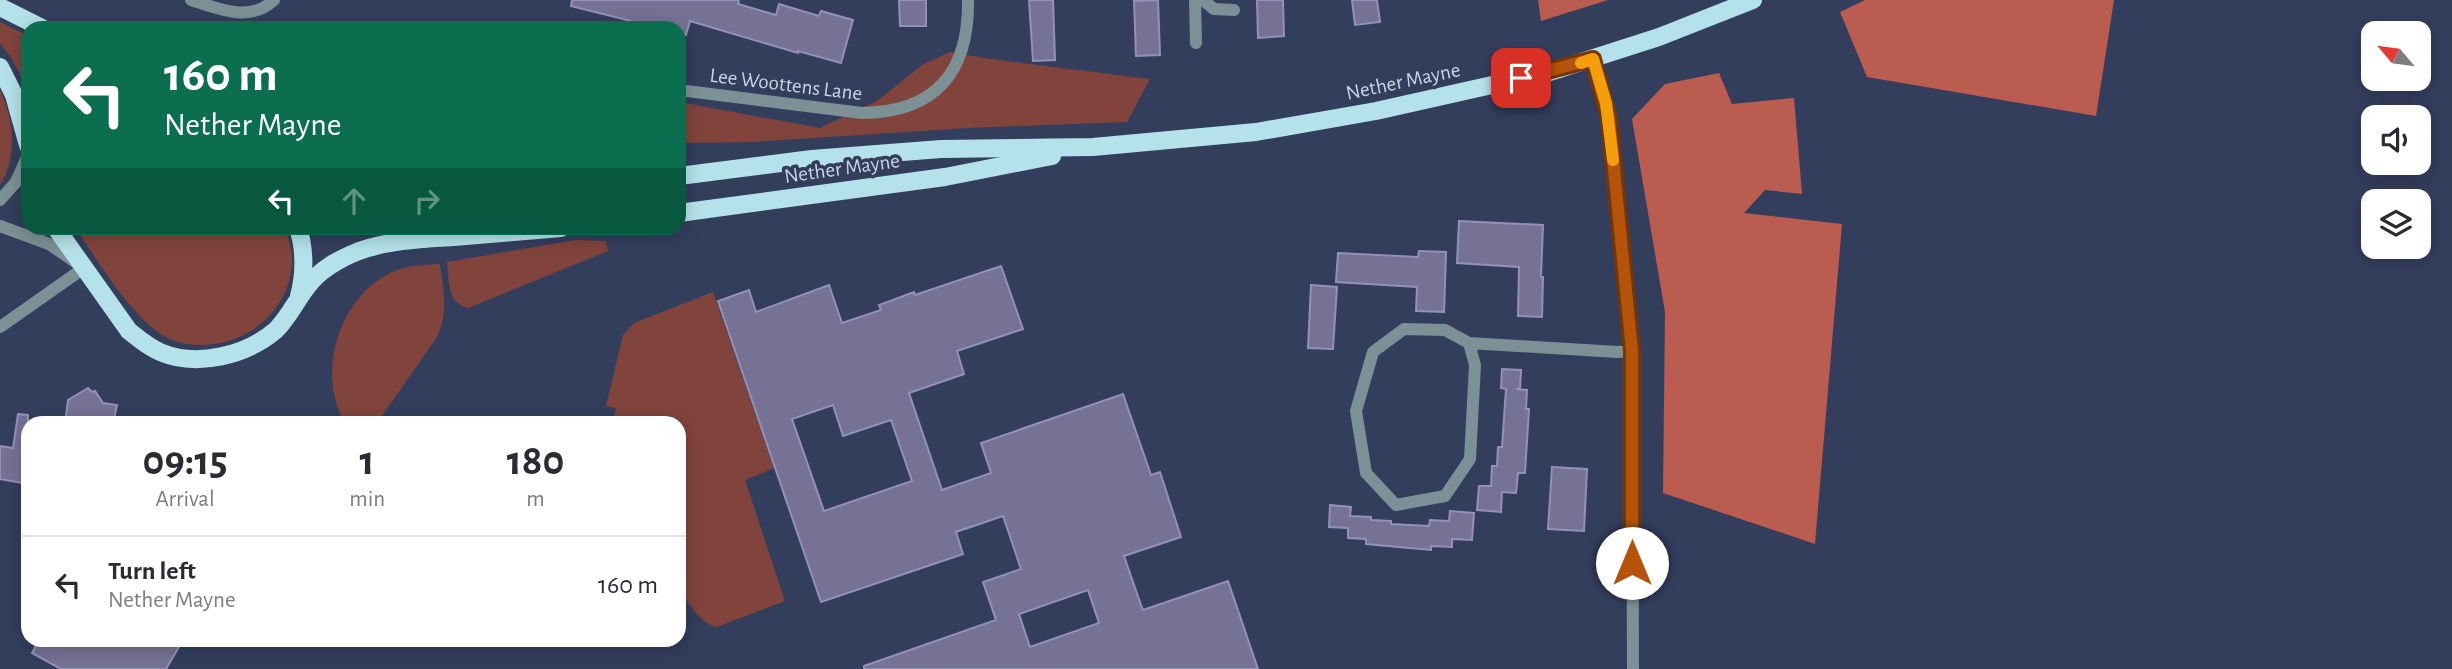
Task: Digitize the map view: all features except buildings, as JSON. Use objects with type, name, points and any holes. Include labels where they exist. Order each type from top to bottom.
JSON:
[{"type":"main road","name":"Nether Mayne","points":[[686,175],[812,159],[940,149],[1093,148],[1256,132],[1376,111],[1550,72],[1659,37],[1753,0]]},
{"type":"main road","points":[[0,7],[28,21]]},
{"type":"main road","points":[[0,67],[14,95],[21,120]]},
{"type":"main road","name":"Nether Mayne","points":[[686,212],[945,177],[1093,148]]},
{"type":"main road","points":[[61,235],[130,331],[162,353],[185,358],[237,353],[260,342],[277,329],[317,275],[345,257],[375,246],[474,235]]},
{"type":"main road","points":[[297,302],[302,284],[303,261],[299,235]]},
{"type":"street","points":[[191,0],[237,13],[255,13],[274,0]]},
{"type":"street","name":"Lee Woottens Lane","points":[[686,91],[862,114],[906,108],[924,99],[942,85],[955,67],[968,26],[968,0]]},
{"type":"street","points":[[1195,0],[1196,43]]},
{"type":"street","points":[[1203,0],[1214,9],[1234,9]]},
{"type":"street","points":[[1593,59],[1609,118],[1632,351],[1633,669]]},
{"type":"street","points":[[0,200],[16,182],[21,171]]},
{"type":"street","points":[[0,226],[21,234]]},
{"type":"street","points":[[0,327],[84,268],[48,244],[24,235]]},
{"type":"street","points":[[1469,343],[1475,365],[1470,459],[1445,496],[1396,505],[1366,473],[1356,411],[1373,352],[1404,329],[1445,330],[1469,343],[1632,351]]},
{"type":"shaded area","points":[[1538,0],[1608,0],[1541,21]]},
{"type":"shaded area","points":[[1865,0],[2114,0],[2096,116],[1867,77],[1840,12]]},
{"type":"shaded area","points":[[0,22],[21,32],[21,76],[12,59],[0,43]]},
{"type":"shaded area","points":[[950,52],[1150,79],[1127,122],[967,128],[752,142],[686,143],[686,103],[820,128],[877,101],[922,65]]},
{"type":"shaded area","points":[[1719,73],[1732,104],[1794,98],[1802,194],[1765,190],[1744,213],[1842,224],[1815,544],[1663,493],[1665,312],[1632,119],[1665,84]]},
{"type":"shaded area","points":[[0,90],[11,126],[12,150],[6,174],[0,185]]},
{"type":"shaded area","points":[[80,235],[287,235],[290,243],[290,275],[286,291],[278,304],[257,327],[229,341],[195,345],[171,340],[140,317],[116,288]]},
{"type":"shaded area","points":[[576,240],[606,241],[608,251],[468,308],[456,302],[453,296],[447,262]]},
{"type":"shaded area","points":[[440,264],[444,310],[437,337],[382,416],[342,416],[336,403],[332,381],[333,358],[338,336],[348,315],[361,296],[377,281],[402,268]]},
{"type":"shaded area","points":[[713,292],[774,468],[745,480],[785,601],[717,627],[701,617],[686,600],[686,416],[614,416],[616,408],[606,406],[623,335],[634,323]]},
{"type":"slow traffic","points":[[1581,63],[1593,59],[1609,118],[1613,160]]},
{"type":"route","points":[[1521,78],[1593,59],[1606,103],[1632,351],[1632,563]]}]
